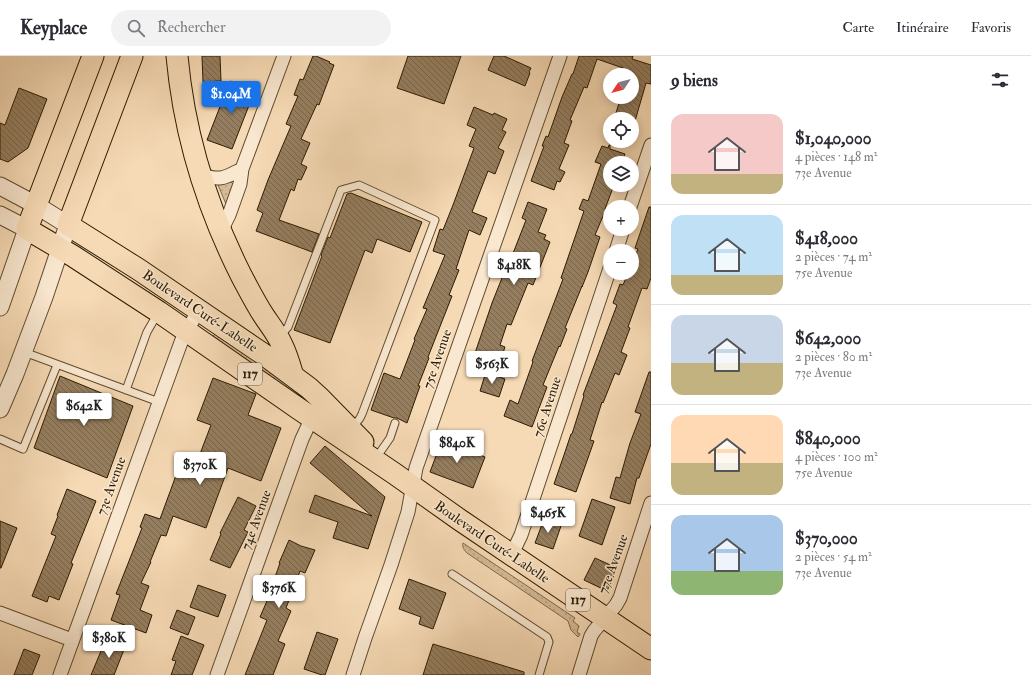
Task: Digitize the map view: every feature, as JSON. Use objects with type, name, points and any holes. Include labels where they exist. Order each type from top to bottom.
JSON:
[{"type":"main road","points":[[27,229],[94,56]]},
{"type":"main road","points":[[68,225],[132,56]]},
{"type":"main road","points":[[177,56],[187,121],[201,175],[212,207],[221,231],[245,283],[261,312],[282,344],[293,376]]},
{"type":"main road","name":"Boulevard Curé-Labelle","points":[[68,225],[199,310],[266,356],[293,376],[318,410]]},
{"type":"main road","name":"Boulevard Curé-Labelle","points":[[27,229],[60,248],[187,331],[318,410],[395,474],[511,556],[651,649]]},
{"type":"street","points":[[221,231],[229,215],[240,184],[242,169],[284,56]]},
{"type":"street","name":"75e Avenue","points":[[353,675],[408,512],[416,468],[560,56]]},
{"type":"street","points":[[632,200],[651,145]]},
{"type":"street","points":[[201,175],[220,179],[242,169]]},
{"type":"street","points":[[0,186],[68,225],[44,297],[0,409]]},
{"type":"street","points":[[0,215],[27,229],[0,306]]},
{"type":"street","name":"76e Avenue","points":[[511,556],[521,535],[606,280]]},
{"type":"street","name":"73e Avenue","points":[[60,675],[180,345],[199,310]]},
{"type":"street","name":"74e Avenue","points":[[217,675],[302,439],[318,410]]},
{"type":"street","name":"77e Avenue","points":[[579,675],[591,636],[620,598],[651,503]]},
{"type":"street","points":[[0,613],[72,640]]},
{"type":"lane","points":[[278,338],[288,327],[341,190],[359,185],[435,220],[362,414],[347,434]]},
{"type":"lane","points":[[126,390],[147,332],[159,312]]},
{"type":"lane","points":[[23,352],[159,402]]},
{"type":"lane","points":[[0,439],[23,450],[57,365]]},
{"type":"lane","points":[[376,458],[390,438],[395,423]]},
{"type":"lane","points":[[452,574],[547,637],[549,642],[539,675]]},
{"type":"shaded area","points":[[231,182],[233,184],[226,204],[218,185]]},
{"type":"shaded area","points":[[216,332],[292,386],[300,397],[298,399],[212,338]]},
{"type":"shaded area","points":[[463,543],[575,618],[573,621],[579,626],[577,632],[580,634],[578,637],[571,630],[568,621],[467,553]]},
{"type":"building","points":[[202,56],[220,56],[221,81],[203,82]]},
{"type":"building","points":[[313,56],[334,65],[319,105],[317,104],[301,139],[310,143],[301,164],[307,167],[301,180],[298,179],[294,191],[291,189],[279,220],[319,234],[312,252],[256,231],[263,213],[257,210],[291,126],[286,124],[298,96],[294,95],[300,79],[303,80]]},
{"type":"building","points":[[408,56],[461,56],[444,104],[397,88]]},
{"type":"building","points":[[494,56],[504,56],[531,68],[525,86],[488,70]]},
{"type":"building","points":[[579,56],[633,56],[632,59],[651,65],[651,84],[646,83],[638,112],[616,112],[619,104],[639,104],[639,68],[623,68],[597,59],[587,88],[584,87],[570,120],[572,121],[564,143],[569,145],[559,169],[565,172],[560,182],[557,181],[554,190],[531,181],[544,146],[542,146],[546,136],[548,137],[562,97],[573,74]]},
{"type":"building","points":[[230,81],[255,90],[232,149],[207,140]]},
{"type":"building","points":[[19,88],[47,99],[28,148],[8,162],[0,159],[0,123],[5,125]]},
{"type":"building","points":[[474,107],[507,119],[502,130],[506,132],[498,148],[504,151],[495,174],[488,171],[472,212],[487,218],[480,235],[469,230],[456,269],[459,270],[449,295],[452,296],[428,357],[429,358],[418,386],[420,386],[407,423],[397,418],[371,410],[384,373],[400,379],[415,340],[414,339],[427,309],[423,308],[445,255],[433,251],[440,229],[443,230],[474,148],[469,146],[476,129],[467,125]]},
{"type":"building","points":[[602,146],[603,148],[610,148],[625,154],[624,156],[603,156],[603,192],[611,192],[608,200],[603,200],[603,216],[595,235],[600,237],[588,272],[565,328],[567,329],[543,385],[547,387],[532,427],[504,416],[510,400],[518,404],[533,362],[532,361],[563,279],[561,278],[584,211],[579,209],[583,199],[588,201],[601,164],[595,162]]},
{"type":"building","points":[[351,193],[422,222],[410,252],[377,239],[372,253],[365,250],[330,343],[294,330],[328,237],[330,238],[347,194]]},
{"type":"building","points":[[528,202],[547,209],[538,232],[546,235],[544,239],[550,242],[533,285],[528,283],[511,325],[507,324],[500,345],[505,347],[498,368],[473,359],[503,273],[510,255],[512,256],[526,220],[522,218]]},
{"type":"building","points":[[649,207],[651,207],[651,278],[647,289],[642,288],[628,327],[630,328],[621,352],[627,355],[619,375],[615,373],[603,403],[602,402],[590,440],[594,441],[576,492],[554,484],[572,434],[584,396],[583,395],[617,305],[613,303],[620,284],[623,285],[625,280],[639,280],[639,244],[636,244]]},
{"type":"building","points":[[486,372],[505,379],[499,397],[480,391]]},
{"type":"building","points":[[649,372],[651,372],[651,444],[639,478],[637,478],[630,504],[610,498],[616,477],[620,478],[630,443],[641,414],[635,412]]},
{"type":"building","points":[[60,376],[133,406],[107,478],[34,448]]},
{"type":"building","points":[[213,378],[256,394],[248,415],[281,428],[261,481],[228,468],[206,528],[173,516],[166,536],[161,535],[141,583],[149,586],[140,610],[152,615],[146,633],[111,620],[120,595],[116,594],[142,528],[140,527],[145,514],[160,519],[178,470],[192,475],[211,425],[197,420]]},
{"type":"building","points":[[442,440],[485,457],[473,488],[430,472]]},
{"type":"building","points":[[325,446],[385,497],[368,549],[333,538],[338,522],[309,512],[315,495],[372,516],[310,463]]},
{"type":"building","points":[[67,489],[96,501],[71,563],[73,564],[59,600],[49,596],[47,602],[32,596],[56,536],[51,534]]},
{"type":"building","points":[[238,497],[256,506],[244,530],[248,532],[230,568],[210,560],[221,534],[220,533]]},
{"type":"building","points":[[592,499],[615,507],[602,545],[579,536]]},
{"type":"building","points":[[544,519],[561,526],[553,549],[535,543]]},
{"type":"building","points":[[0,521],[17,528],[1,568],[0,568]]},
{"type":"building","points":[[289,540],[301,546],[315,550],[305,573],[300,571],[286,608],[291,611],[278,641],[285,644],[273,675],[245,675],[267,620],[260,617],[270,594],[279,563]]},
{"type":"building","points":[[595,558],[617,568],[607,591],[584,580]]},
{"type":"building","points":[[409,579],[446,593],[433,629],[419,624],[421,617],[399,609]]},
{"type":"building","points":[[198,585],[226,595],[218,617],[190,607]]},
{"type":"building","points":[[177,610],[195,617],[188,635],[170,628]]},
{"type":"building","points":[[317,632],[338,639],[325,675],[304,669]]},
{"type":"building","points":[[181,636],[204,645],[192,675],[171,675],[176,661],[172,660]]},
{"type":"building","points":[[106,639],[125,647],[114,675],[91,675]]},
{"type":"building","points":[[433,644],[524,672],[524,675],[423,675]]},
{"type":"building","points":[[24,649],[40,655],[32,675],[14,675]]}]
